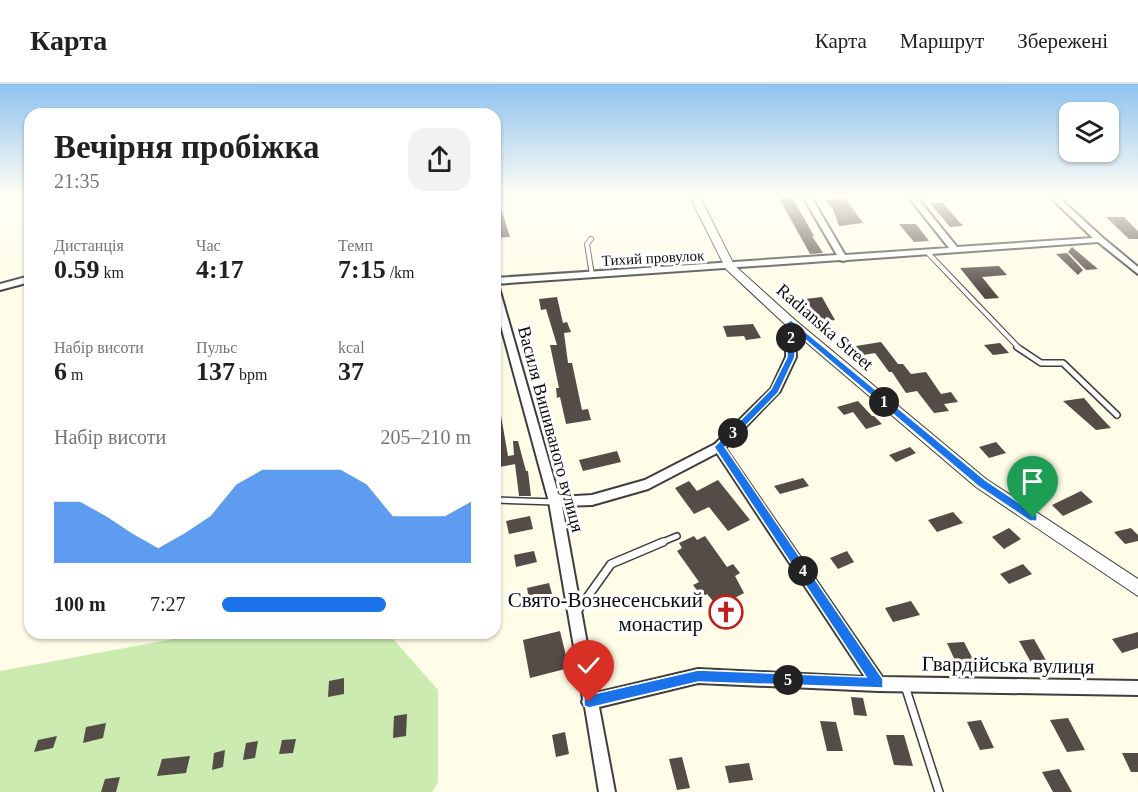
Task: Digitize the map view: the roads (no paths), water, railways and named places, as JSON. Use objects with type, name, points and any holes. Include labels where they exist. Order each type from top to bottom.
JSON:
[{"type":"street","name":"Radianska Street","points":[[710,228],[729,267],[791,323],[981,483],[1138,588]]},
{"type":"street","points":[[825,228],[843,259]]},
{"type":"street","points":[[938,228],[956,251]]},
{"type":"street","points":[[1087,228],[1136,268]]},
{"type":"street","name":"Тихий провулок","points":[[501,281],[729,267],[1100,240]]},
{"type":"street","points":[[0,287],[24,281]]},
{"type":"street","name":"Василя Вишиваного вулиця","points":[[501,309],[555,502],[589,702],[608,792]]},
{"type":"street","points":[[555,502],[592,500],[648,484],[719,447],[775,391],[791,357],[791,323]]},
{"type":"street","points":[[719,447],[878,684]]},
{"type":"street","name":"Гвардійська вулиця","points":[[589,702],[698,676],[878,684],[1138,688]]},
{"type":"lane","points":[[591,239],[587,244],[592,275]]},
{"type":"lane","points":[[928,253],[1022,352],[1041,363],[1063,363],[1117,415]]},
{"type":"lane","points":[[501,501],[555,502]]},
{"type":"lane","points":[[575,614],[611,564],[677,536]]},
{"type":"lane","points":[[904,684],[939,792]]},
{"type":"place","name":"Cвято-Вознесенський монастир","points":[[726,612]]}]
